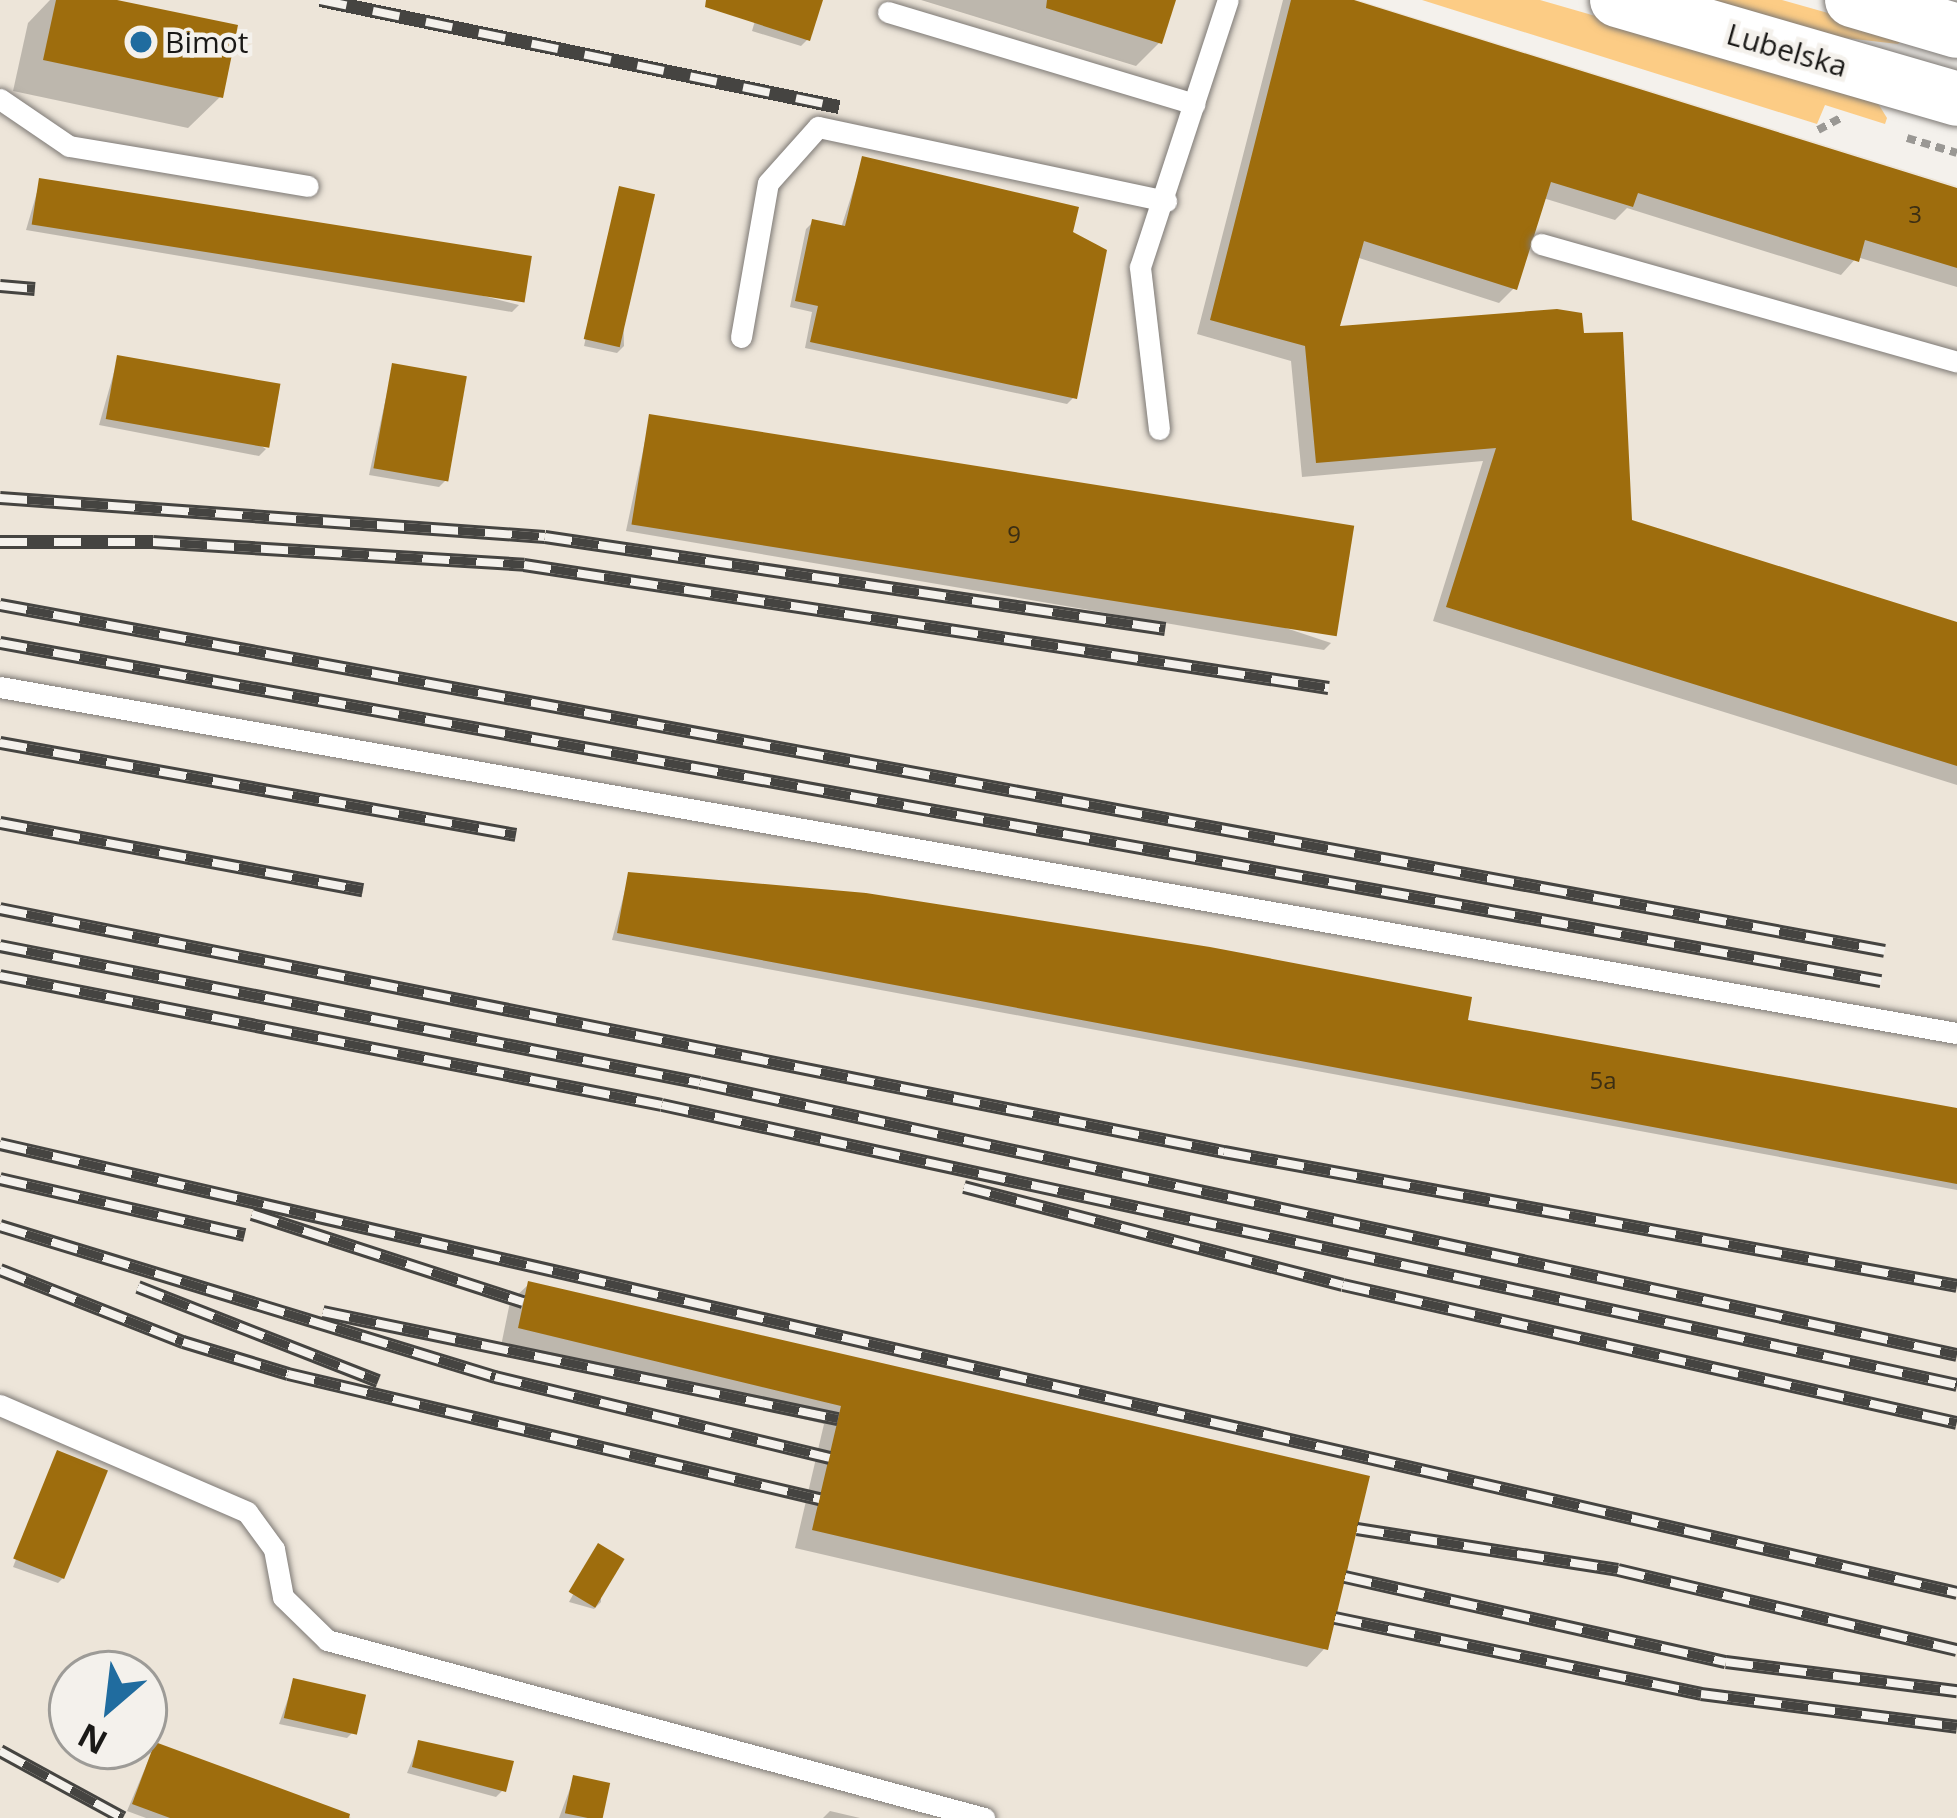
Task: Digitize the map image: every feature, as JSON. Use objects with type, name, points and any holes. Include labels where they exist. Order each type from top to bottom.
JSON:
[{"type":"street","name":"Lubelska","points":[[1617,0],[1957,99]]},
{"type":"street","points":[[1852,0],[1933,17]]},
{"type":"lane","points":[[1159,429],[1140,267],[1166,201],[1228,0]]},
{"type":"lane","points":[[888,12],[1194,104]]},
{"type":"lane","points":[[0,98],[69,146],[308,186]]},
{"type":"lane","points":[[741,337],[769,182],[818,128],[1166,201]]},
{"type":"lane","points":[[1541,244],[1957,362]]},
{"type":"lane","points":[[0,687],[1957,1033]]},
{"type":"lane","points":[[0,1405],[247,1512],[274,1549],[283,1597],[327,1640],[984,1818]]},
{"type":"path","points":[[1818,130],[1838,117],[1858,123]]},
{"type":"path","points":[[1897,135],[1957,153]]},
{"type":"shaded area","points":[[0,0],[1358,0],[1957,186],[1957,1818],[0,1818]]},
{"type":"shaded area","points":[[1422,0],[1540,0],[1835,85],[1876,100],[1887,118],[1885,124],[1825,105],[1817,124]]},
{"type":"shaded area","points":[[1697,0],[1782,0],[1906,35],[1898,44],[1819,35]]},
{"type":"building","name":"Bimot","points":[[56,0],[117,0],[238,25],[223,98],[43,60]]},
{"type":"building","points":[[706,0],[823,0],[810,41],[705,7]]},
{"type":"building","points":[[1047,0],[1176,0],[1162,44],[1046,8]]},
{"type":"building","points":[[1291,0],[1354,0],[1957,188],[1957,268],[1865,240],[1859,262],[1638,193],[1633,207],[1551,182],[1517,290],[1364,241],[1340,326],[1557,309],[1582,313],[1584,333],[1623,332],[1632,520],[1957,622],[1957,766],[1446,607],[1496,448],[1316,463],[1305,346],[1210,320]]},
{"type":"building","points":[[862,156],[1079,207],[1073,232],[1107,250],[1077,399],[810,342],[818,306],[795,301],[812,219],[845,226]]},
{"type":"building","points":[[39,178],[532,256],[525,302],[32,224]]},
{"type":"building","points":[[619,186],[655,194],[620,347],[584,339]]},
{"type":"building","points":[[117,355],[280,384],[269,448],[106,419]]},
{"type":"building","points":[[392,363],[467,376],[448,482],[373,468]]},
{"type":"building","points":[[649,414],[1354,526],[1337,636],[631,525]]},
{"type":"building","points":[[628,872],[866,893],[1210,947],[1472,997],[1468,1020],[1957,1108],[1957,1184],[617,933]]},
{"type":"building","points":[[528,1281],[1370,1476],[1328,1650],[812,1530],[841,1406],[518,1328]]},
{"type":"building","points":[[57,1450],[108,1471],[64,1579],[13,1558]]},
{"type":"building","points":[[598,1543],[625,1559],[595,1608],[569,1592]]},
{"type":"building","points":[[293,1678],[366,1695],[357,1735],[284,1718]]},
{"type":"building","points":[[418,1740],[514,1761],[506,1792],[412,1767]]},
{"type":"building","points":[[168,1747],[350,1814],[349,1818],[170,1818],[132,1804],[145,1770],[168,1770]]},
{"type":"building","points":[[573,1775],[610,1783],[603,1818],[565,1813]]},
{"type":"railway","points":[[320,0],[839,107]]},
{"type":"railway","points":[[0,286],[35,289]]},
{"type":"railway","points":[[0,498],[545,537],[1165,629]]},
{"type":"railway","points":[[0,542],[153,542],[524,565],[1329,688]]},
{"type":"railway","points":[[0,605],[1885,951]]},
{"type":"railway","points":[[0,643],[1881,981]]},
{"type":"railway","points":[[0,743],[516,835]]},
{"type":"railway","points":[[0,823],[363,890]]},
{"type":"railway","points":[[0,909],[1224,1152],[1957,1286]]},
{"type":"railway","points":[[0,946],[700,1083],[1957,1355]]},
{"type":"railway","points":[[0,976],[662,1105],[1957,1385]]},
{"type":"railway","points":[[0,1144],[1957,1593]]},
{"type":"railway","points":[[0,1179],[245,1235]]},
{"type":"railway","points":[[964,1187],[1343,1285],[1957,1423]]},
{"type":"railway","points":[[252,1214],[523,1302]]},
{"type":"railway","points":[[0,1226],[495,1377],[829,1458]]},
{"type":"railway","points":[[0,1270],[183,1342],[288,1374],[819,1499]]},
{"type":"railway","points":[[138,1287],[378,1381]]},
{"type":"railway","points":[[323,1312],[838,1419]]},
{"type":"railway","points":[[1357,1529],[1618,1570],[1957,1650]]},
{"type":"railway","points":[[1345,1577],[1726,1662],[1957,1691]]},
{"type":"railway","points":[[1335,1618],[1701,1694],[1957,1727]]},
{"type":"railway","points":[[0,1751],[123,1818]]},
{"type":"place","name":"Bimot","points":[[141,42]]}]
